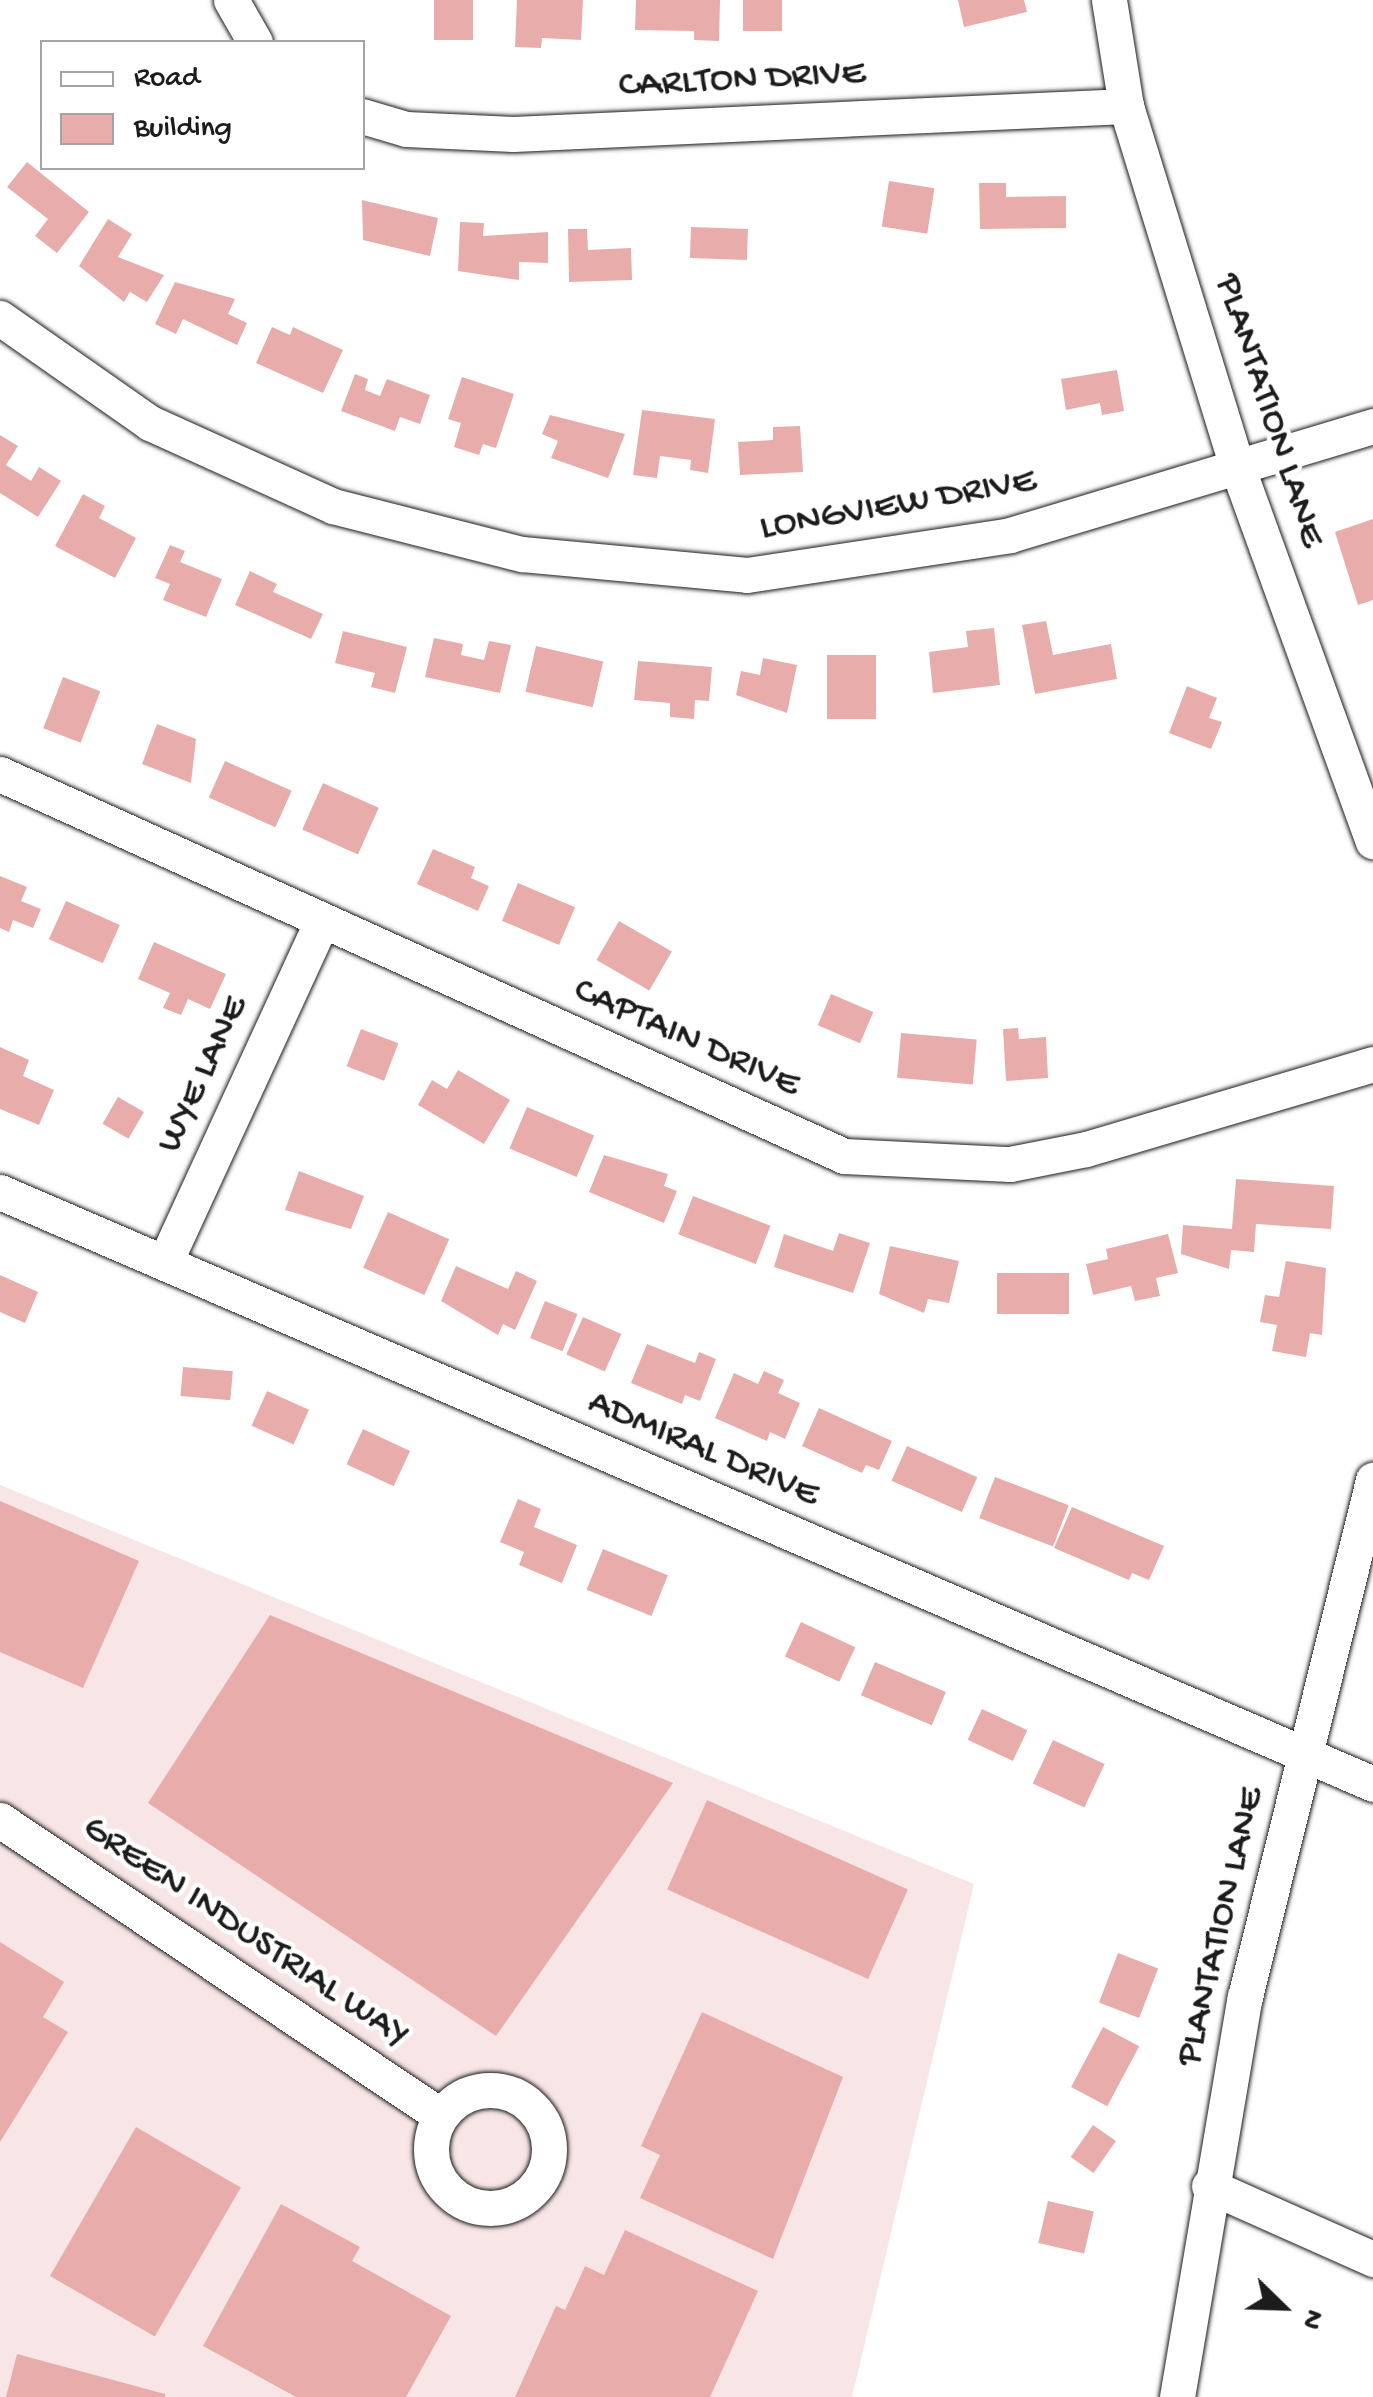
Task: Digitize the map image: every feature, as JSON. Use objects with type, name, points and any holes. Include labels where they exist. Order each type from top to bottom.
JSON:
[{"type":"street","points":[[232,0],[254,40]]},
{"type":"street","name":"PLANTATION LANE","points":[[1109,0],[1126,106],[1238,469],[1373,841]]},
{"type":"street","name":"CARLTON DRIVE","points":[[365,117],[406,130],[513,134],[1126,106]]},
{"type":"street","name":"LONGVIEW DRIVE","points":[[0,318],[94,388],[208,451],[333,506],[522,554],[747,575],[878,561],[1010,535],[1373,426]]},
{"type":"street","name":"CAPTAIN DRIVE","points":[[0,774],[321,923],[844,1156],[1010,1164],[1086,1149],[1373,1064]]},
{"type":"street","name":"WYE LANE","points":[[164,1262],[321,923]]},
{"type":"street","name":"ADMIRAL DRIVE","points":[[0,1192],[1373,1784]]},
{"type":"street","name":"PLANTATION LANE","points":[[1177,2397],[1244,1997],[1373,1480]]},
{"type":"street","name":"GREEN INDUSTRIAL WAY","points":[[0,1820],[441,2116]]},
{"type":"street","points":[[1210,2186],[1373,2258]]},
{"type":"shaded area","points":[[0,1485],[974,1884],[852,2397],[0,2397]]},
{"type":"building","points":[[434,0],[473,0],[473,40],[434,40]]},
{"type":"building","points":[[517,0],[583,0],[581,40],[542,38],[541,48],[515,47]]},
{"type":"building","points":[[636,0],[720,0],[719,41],[694,40],[694,31],[635,30]]},
{"type":"building","points":[[743,0],[782,0],[782,31],[743,31]]},
{"type":"building","points":[[958,0],[1024,0],[1027,12],[964,27]]},
{"type":"building","points":[[27,162],[89,212],[57,253],[35,236],[48,219],[7,187]]},
{"type":"building","points":[[889,181],[934,188],[927,234],[882,226]]},
{"type":"building","points":[[979,183],[1006,183],[1006,197],[1066,196],[1066,228],[980,229]]},
{"type":"building","points":[[362,200],[438,218],[430,256],[363,240]]},
{"type":"building","points":[[108,219],[132,234],[118,257],[164,275],[147,302],[130,292],[124,302],[79,266]]},
{"type":"building","points":[[460,222],[484,223],[483,236],[548,232],[548,263],[519,262],[519,280],[458,271]]},
{"type":"building","points":[[691,227],[748,229],[747,260],[690,258]]},
{"type":"building","points":[[568,229],[587,229],[588,250],[631,248],[632,280],[569,282]]},
{"type":"building","points":[[175,282],[235,299],[228,314],[247,323],[237,345],[183,319],[176,334],[155,324]]},
{"type":"building","points":[[272,327],[290,335],[293,327],[343,350],[323,393],[256,363]]},
{"type":"building","points":[[1117,370],[1124,411],[1102,415],[1100,403],[1066,410],[1061,379]]},
{"type":"building","points":[[355,374],[368,379],[365,390],[380,396],[387,379],[430,395],[420,424],[400,417],[395,431],[341,411]]},
{"type":"building","points":[[462,377],[514,394],[496,448],[483,444],[479,455],[454,447],[461,423],[448,419]]},
{"type":"building","points":[[642,410],[715,419],[708,473],[690,470],[691,460],[660,456],[657,478],[633,475]]},
{"type":"building","points":[[550,415],[625,434],[608,478],[551,458],[558,441],[542,434]]},
{"type":"building","points":[[800,426],[803,472],[740,475],[738,442],[773,440],[773,427]]},
{"type":"building","points":[[0,435],[18,446],[6,465],[31,481],[39,467],[61,481],[38,517],[0,493]]},
{"type":"building","points":[[83,494],[105,506],[99,518],[136,538],[115,578],[55,546]]},
{"type":"building","points":[[1373,519],[1373,600],[1358,605],[1335,532]]},
{"type":"building","points":[[170,545],[185,551],[180,562],[222,579],[206,617],[163,600],[170,584],[155,578]]},
{"type":"building","points":[[250,571],[277,584],[273,592],[323,614],[311,639],[235,605]]},
{"type":"building","points":[[1046,621],[1053,655],[1111,644],[1117,679],[1035,694],[1022,625]]},
{"type":"building","points":[[994,628],[1000,685],[933,693],[929,652],[968,647],[966,631]]},
{"type":"building","points":[[343,631],[407,647],[395,693],[371,687],[375,673],[335,663]]},
{"type":"building","points":[[434,638],[463,644],[461,655],[484,660],[489,641],[511,645],[500,693],[425,677]]},
{"type":"building","points":[[536,646],[603,662],[593,707],[525,692]]},
{"type":"building","points":[[827,655],[876,655],[876,719],[827,719]]},
{"type":"building","points":[[763,658],[797,665],[787,713],[736,695],[741,671],[760,675]]},
{"type":"building","points":[[638,661],[712,667],[709,701],[695,700],[694,719],[670,717],[670,703],[634,700]]},
{"type":"building","points":[[63,677],[100,691],[81,743],[43,728]]},
{"type":"building","points":[[1187,686],[1217,698],[1209,718],[1222,722],[1211,749],[1169,733]]},
{"type":"building","points":[[157,724],[196,739],[191,783],[142,764]]},
{"type":"building","points":[[225,761],[292,791],[275,827],[209,798]]},
{"type":"building","points":[[323,783],[379,808],[358,854],[302,830]]},
{"type":"building","points":[[433,849],[475,867],[471,878],[489,886],[478,911],[417,884]]},
{"type":"building","points":[[0,876],[27,887],[21,901],[41,909],[33,928],[13,920],[9,932],[0,928]]},
{"type":"building","points":[[518,883],[575,907],[559,945],[502,921]]},
{"type":"building","points":[[66,901],[120,925],[103,963],[49,939]]},
{"type":"building","points":[[619,921],[672,951],[649,990],[596,960]]},
{"type":"building","points":[[154,942],[226,974],[210,1009],[188,999],[181,1015],[163,1008],[170,993],[138,979]]},
{"type":"building","points":[[831,994],[873,1012],[860,1043],[818,1025]]},
{"type":"building","points":[[1018,1028],[1019,1039],[1046,1037],[1048,1078],[1006,1081],[1003,1029]]},
{"type":"building","points":[[361,1029],[398,1043],[384,1081],[347,1066]]},
{"type":"building","points":[[901,1033],[977,1040],[973,1084],[897,1078]]},
{"type":"building","points":[[0,1047],[29,1060],[23,1076],[54,1090],[39,1125],[0,1109]]},
{"type":"building","points":[[458,1070],[510,1100],[484,1144],[418,1105],[432,1080],[447,1089]]},
{"type":"building","points":[[118,1097],[144,1112],[128,1139],[102,1124]]},
{"type":"building","points":[[527,1107],[594,1136],[577,1177],[509,1148]]},
{"type":"building","points":[[604,1155],[668,1174],[664,1186],[677,1191],[664,1223],[589,1192]]},
{"type":"building","points":[[299,1171],[364,1196],[351,1229],[285,1210]]},
{"type":"building","points":[[1236,1179],[1334,1186],[1331,1229],[1256,1224],[1254,1252],[1231,1250],[1229,1269],[1181,1254],[1183,1225],[1232,1229]]},
{"type":"building","points":[[693,1196],[770,1226],[756,1264],[678,1234]]},
{"type":"building","points":[[388,1212],[449,1239],[424,1295],[363,1268]]},
{"type":"building","points":[[839,1233],[870,1243],[853,1293],[774,1267],[784,1234],[833,1251]]},
{"type":"building","points":[[1168,1234],[1178,1273],[1156,1278],[1160,1296],[1135,1301],[1131,1286],[1093,1295],[1086,1264],[1108,1259],[1106,1249]]},
{"type":"building","points":[[890,1246],[959,1261],[949,1303],[928,1299],[924,1313],[879,1294]]},
{"type":"building","points":[[1286,1261],[1326,1268],[1322,1335],[1310,1333],[1306,1357],[1272,1351],[1277,1325],[1260,1322],[1265,1295],[1279,1297]]},
{"type":"building","points":[[456,1266],[508,1289],[516,1271],[537,1281],[515,1330],[503,1324],[498,1335],[441,1301]]},
{"type":"building","points":[[997,1273],[1069,1273],[1069,1314],[997,1314]]},
{"type":"building","points":[[0,1275],[38,1292],[25,1323],[0,1312]]},
{"type":"building","points":[[545,1301],[577,1314],[562,1351],[530,1338]]},
{"type":"building","points":[[583,1317],[621,1334],[605,1372],[566,1354]]},
{"type":"building","points":[[647,1344],[695,1363],[699,1352],[716,1359],[700,1401],[685,1395],[682,1404],[631,1383]]},
{"type":"building","points":[[183,1367],[233,1371],[230,1400],[180,1396]]},
{"type":"building","points":[[764,1371],[784,1380],[778,1393],[800,1403],[785,1439],[770,1432],[767,1441],[715,1418],[734,1373],[758,1384]]},
{"type":"building","points":[[267,1391],[309,1410],[294,1444],[252,1426]]},
{"type":"building","points":[[819,1408],[892,1441],[879,1470],[866,1465],[862,1473],[802,1446]]},
{"type":"building","points":[[363,1429],[410,1451],[394,1486],[347,1464]]},
{"type":"building","points":[[907,1446],[977,1477],[962,1512],[892,1481]]},
{"type":"building","points":[[995,1477],[1069,1505],[1053,1546],[979,1518]]},
{"type":"building","points":[[518,1499],[541,1509],[534,1527],[577,1545],[562,1583],[519,1565],[524,1552],[500,1542]]},
{"type":"building","points":[[0,1501],[139,1561],[83,1688],[0,1652]]},
{"type":"building","points":[[1072,1507],[1164,1546],[1149,1580],[1132,1573],[1129,1580],[1054,1548]]},
{"type":"building","points":[[603,1549],[668,1575],[651,1616],[587,1590]]},
{"type":"building","points":[[270,1615],[673,1783],[496,2036],[148,1803]]},
{"type":"building","points":[[801,1622],[855,1647],[839,1682],[785,1656]]},
{"type":"building","points":[[875,1662],[946,1692],[932,1725],[861,1695]]},
{"type":"building","points":[[982,1709],[1027,1730],[1013,1761],[968,1740]]},
{"type":"building","points":[[1053,1740],[1105,1764],[1084,1808],[1033,1784]]},
{"type":"building","points":[[707,1800],[908,1889],[868,1979],[667,1890]]},
{"type":"building","points":[[0,1942],[64,1982],[43,2017],[68,2032],[0,2142]]},
{"type":"building","points":[[1118,1953],[1158,1968],[1139,2018],[1099,2002]]},
{"type":"building","points":[[702,2012],[843,2077],[773,2259],[640,2198],[660,2155],[641,2146]]},
{"type":"building","points":[[1103,2027],[1139,2046],[1107,2106],[1071,2087]]},
{"type":"building","points":[[1093,2125],[1116,2141],[1094,2173],[1071,2157]]},
{"type":"building","points":[[136,2127],[241,2188],[155,2336],[50,2276]]},
{"type":"building","points":[[1048,2201],[1094,2212],[1084,2253],[1038,2243]]},
{"type":"building","points":[[281,2204],[360,2247],[352,2261],[451,2316],[406,2397],[296,2397],[203,2346]]},
{"type":"building","points":[[625,2230],[758,2291],[710,2397],[515,2397],[556,2306],[565,2310],[585,2266],[604,2275]]},
{"type":"building","points":[[17,2354],[165,2394],[165,2397],[6,2397]]}]
